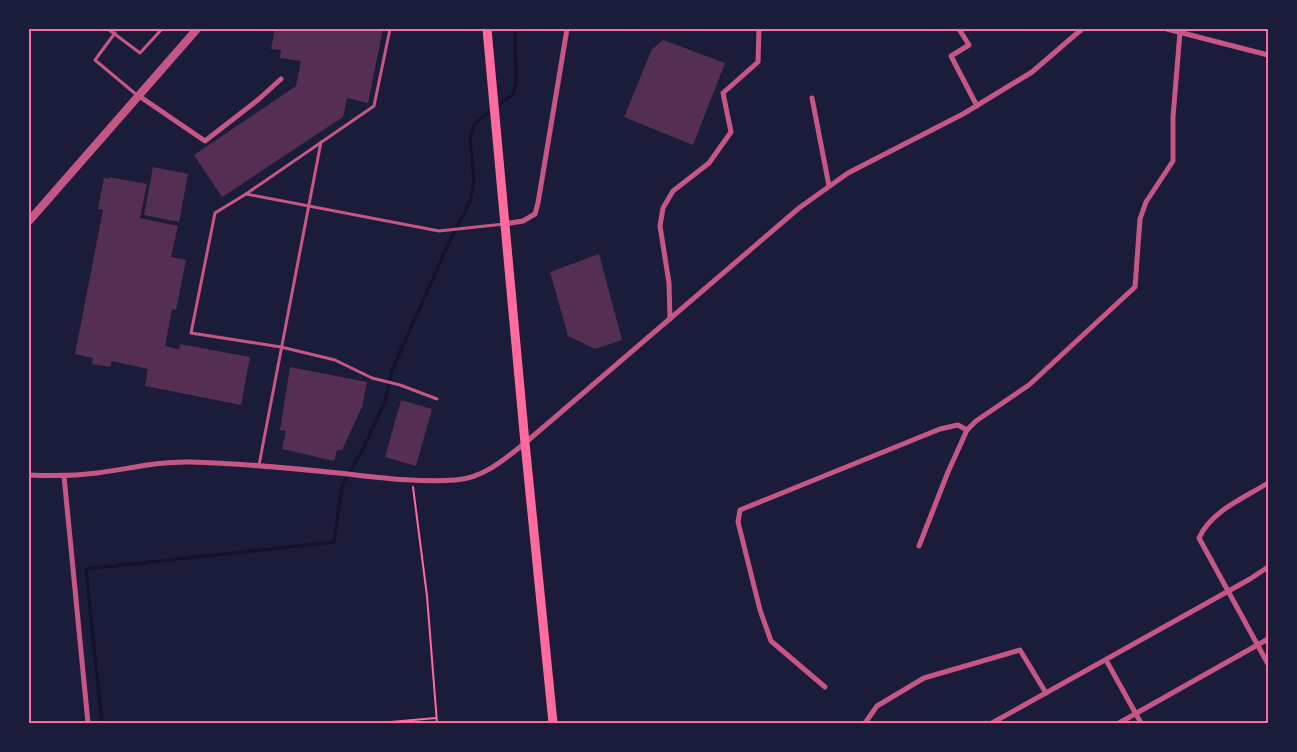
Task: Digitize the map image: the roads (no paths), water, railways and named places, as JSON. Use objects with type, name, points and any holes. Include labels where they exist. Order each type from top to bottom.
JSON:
[{"type":"main road","points":[[480,29],[490,67]]},
{"type":"main road","points":[[487,29],[504,224],[553,723]]},
{"type":"main road","points":[[490,67],[493,29]]},
{"type":"street","points":[[29,221],[197,29]]},
{"type":"street","points":[[504,224],[523,221],[535,214],[567,29]]},
{"type":"street","points":[[670,319],[669,283],[660,226],[663,208],[673,191],[709,163],[731,132],[723,93],[758,62],[759,29]]},
{"type":"street","points":[[960,29],[969,45],[951,56],[977,106]]},
{"type":"street","points":[[29,475],[64,476],[98,473],[166,462],[259,466],[412,479],[456,480],[470,477],[503,460],[525,443],[799,208],[829,186],[848,173],[977,106],[1032,72],[1082,29]]},
{"type":"street","points":[[1167,29],[1268,55]]},
{"type":"street","points":[[919,546],[967,430],[976,421],[1028,385],[1135,286],[1140,219],[1146,202],[1173,161],[1172,117],[1180,32]]},
{"type":"street","points":[[139,96],[205,141],[259,99],[281,79]]},
{"type":"street","points":[[812,98],[829,186]]},
{"type":"street","points":[[825,687],[771,641],[760,610],[738,522],[740,510],[940,429],[958,425],[967,430]]},
{"type":"street","points":[[64,476],[88,723]]},
{"type":"street","points":[[1267,485],[1218,514],[1202,531],[1199,538],[1268,664]]},
{"type":"street","points":[[992,723],[1228,592],[1268,567]]},
{"type":"street","points":[[1119,723],[1268,639]]},
{"type":"street","points":[[864,723],[877,706],[924,678],[1020,650],[1046,693]]},
{"type":"street","points":[[1106,660],[1141,723]]},
{"type":"lane","points":[[108,29],[140,53],[162,29]]},
{"type":"lane","points":[[390,29],[374,106],[216,213],[191,333],[281,347],[335,360],[372,378],[400,385],[437,399]]},
{"type":"lane","points":[[115,33],[96,60],[139,96]]},
{"type":"lane","points":[[259,466],[321,142]]},
{"type":"lane","points":[[246,194],[439,230],[504,224]]},
{"type":"waterway","points":[[102,723],[86,569],[334,542],[342,486],[361,453],[385,402],[392,370],[447,247],[470,202],[474,180],[470,138],[475,123],[513,94],[516,83],[515,29]]}]
